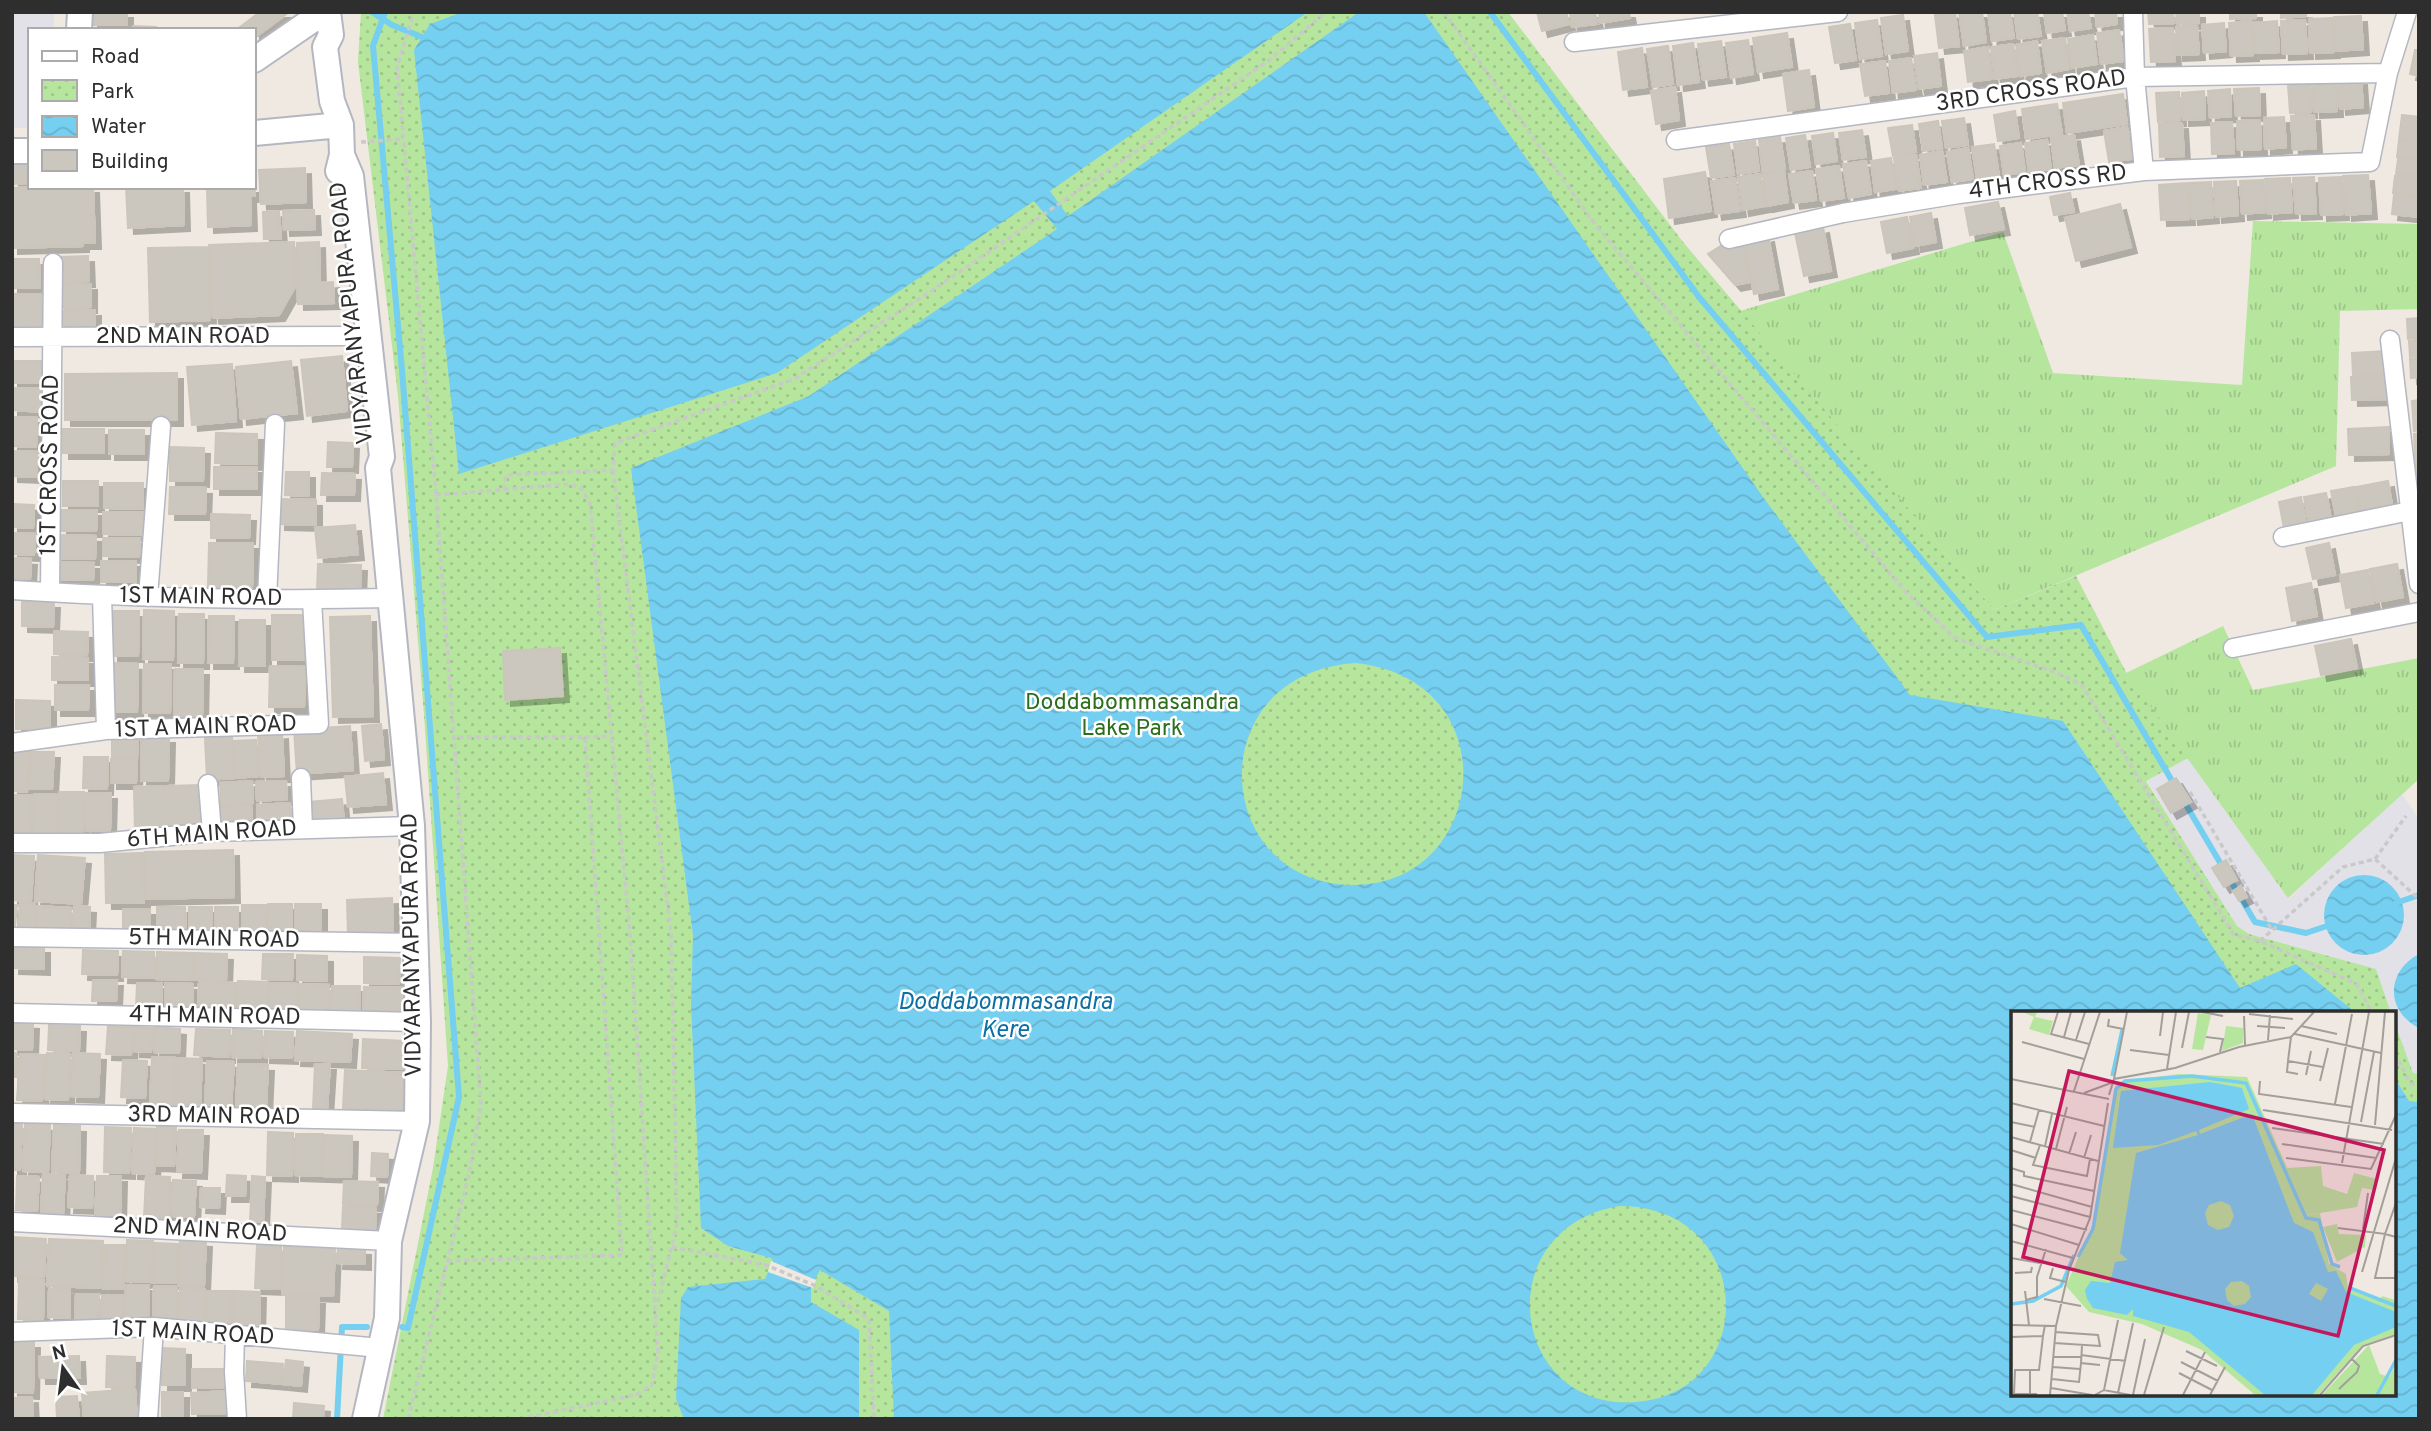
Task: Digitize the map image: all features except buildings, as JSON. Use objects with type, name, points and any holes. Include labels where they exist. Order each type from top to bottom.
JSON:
[{"type":"main road","points":[[256,59],[327,20],[338,44],[342,104],[331,101],[341,141],[256,134]]},
{"type":"main road","name":"VIDYARANYAPURA ROAD","points":[[341,141],[336,178],[369,457],[377,468]]},
{"type":"main road","name":"VIDYARANYAPURA ROAD","points":[[341,141],[351,176],[382,457],[377,468],[412,826],[418,1022],[416,1121],[388,1241],[387,1318],[365,1419]]},
{"type":"street","points":[[1574,42],[1838,12]]},
{"type":"street","points":[[2133,12],[2135,77],[2144,171]]},
{"type":"street","points":[[2388,73],[2407,12]]},
{"type":"street","name":"3RD CROSS ROAD","points":[[1676,140],[2135,77],[2388,73]]},
{"type":"street","name":"4TH CROSS RD","points":[[1730,239],[1855,211],[1959,194],[2144,171],[2370,162],[2388,73]]},
{"type":"street","name":"1ST CROSS ROAD","points":[[50,592],[53,263]]},
{"type":"street","name":"2ND MAIN ROAD","points":[[12,337],[355,336]]},
{"type":"street","points":[[2390,340],[2419,584]]},
{"type":"street","points":[[267,599],[275,424]]},
{"type":"street","points":[[148,597],[161,426]]},
{"type":"street","points":[[2283,537],[2410,511]]},
{"type":"street","name":"1ST MAIN ROAD","points":[[12,590],[148,597],[312,600],[390,598]]},
{"type":"street","points":[[102,596],[106,730]]},
{"type":"street","name":"1ST A MAIN ROAD","points":[[12,743],[106,730],[319,724],[312,600]]},
{"type":"street","points":[[2233,648],[2419,612]]},
{"type":"street","points":[[301,778],[303,829]]},
{"type":"street","points":[[208,785],[212,832]]},
{"type":"street","name":"6TH MAIN ROAD","points":[[12,843],[100,843],[212,832],[412,826]]},
{"type":"street","name":"5TH MAIN ROAD","points":[[12,937],[416,943]]},
{"type":"street","name":"4TH MAIN ROAD","points":[[12,1013],[418,1022]]},
{"type":"street","name":"3RD MAIN ROAD","points":[[12,1113],[416,1121]]},
{"type":"street","name":"2ND MAIN ROAD","points":[[12,1222],[388,1241]]},
{"type":"street","points":[[148,1419],[154,1327]]},
{"type":"street","name":"1ST MAIN ROAD","points":[[12,1332],[154,1327],[380,1348]]},
{"type":"street","points":[[235,1335],[237,1419]]},
{"type":"path","points":[[408,1419],[469,1174],[481,1105],[436,495],[397,67],[414,12]]},
{"type":"path","points":[[655,1311],[677,1224],[671,933],[613,470],[615,443],[794,379],[933,290],[1268,61],[1326,12]]},
{"type":"path","points":[[1444,12],[1594,223],[1906,592],[1955,638],[2055,672],[2082,685],[2234,935],[2260,941],[2357,984],[2371,1011]]},
{"type":"path","points":[[341,141],[404,139]]},
{"type":"path","points":[[504,490],[506,475],[613,470]]},
{"type":"path","points":[[436,495],[569,484],[581,488],[590,503],[630,934],[658,1353],[652,1385],[636,1395],[520,1419]]},
{"type":"path","points":[[454,737],[611,736]]},
{"type":"path","points":[[447,1261],[622,1255],[585,737]]},
{"type":"path","points":[[2190,792],[2272,930]]},
{"type":"path","points":[[2260,941],[2343,867],[2375,859],[2406,816]]},
{"type":"path","points":[[2375,859],[2419,899]]},
{"type":"path","points":[[2396,1058],[2411,1084],[2419,1085]]},
{"type":"path","points":[[672,1247],[766,1265],[816,1286],[869,1319],[874,1419]]},
{"type":"shaded area","points":[[12,12],[54,12],[54,28],[28,28],[28,128],[12,128]]},
{"type":"shaded area","points":[[2188,758],[2289,898],[2402,794],[2419,819],[2419,1074],[2413,1074],[2396,1027],[2396,1011],[2390,1011],[2376,969],[2249,934],[2237,926],[2146,780]]},
{"type":"green space","name":"Doddabommasandra Kere","points":[[361,12],[1508,12],[1683,242],[1994,610],[2076,576],[2126,672],[2188,758],[2146,781],[2237,926],[2249,934],[2376,969],[2390,1011],[2011,1011],[2011,1396],[2396,1396],[2396,1026],[2413,1073],[2419,1074],[2419,1419],[383,1419],[433,1168],[448,1066],[424,715],[398,396],[358,62]]},
{"type":"green space","points":[[2253,221],[2419,224],[2419,309],[2340,311],[2336,466],[1994,610],[1740,311],[2003,232],[2053,373],[2242,385]]},
{"type":"green space","points":[[2223,626],[2253,690],[2419,658],[2419,779],[2288,898],[2126,673]]},
{"type":"water","name":"Doddabommasandra Kere","points":[[463,12],[1308,12],[1050,191],[1068,216],[1359,12],[1424,12],[1763,497],[1910,695],[2063,721],[2240,988],[2296,964],[2354,1011],[2011,1011],[2011,1396],[2396,1396],[2396,1080],[2409,1101],[2419,1102],[2419,1419],[894,1419],[889,1311],[820,1270],[811,1287],[811,1302],[859,1330],[859,1419],[684,1419],[676,1399],[681,1298],[688,1287],[765,1279],[773,1261],[771,1258],[728,1246],[701,1228],[691,1004],[693,935],[631,468],[809,396],[1057,229],[1034,201],[777,373],[459,474],[414,50],[430,24]],"holes":[[[1355,663],[1406,677],[1440,705],[1459,741],[1463,782],[1454,821],[1431,854],[1396,877],[1350,885],[1304,875],[1270,850],[1249,816],[1242,777],[1248,737],[1269,702],[1304,676]],[[1619,1206],[1665,1214],[1698,1235],[1718,1266],[1726,1301],[1722,1336],[1705,1368],[1677,1391],[1637,1402],[1594,1397],[1562,1379],[1540,1350],[1530,1316],[1533,1281],[1548,1248],[1576,1221]]]},
{"type":"water","points":[[2364,875],[2379,878],[2392,887],[2401,900],[2404,915],[2401,930],[2392,943],[2379,952],[2364,955],[2349,952],[2336,943],[2327,930],[2324,915],[2327,900],[2336,887],[2349,878]]},
{"type":"water","points":[[2419,954],[2419,1028],[2400,1012],[2394,991],[2400,970]]},
{"type":"pier","points":[[771,1261],[816,1280],[813,1288],[768,1272]]},
{"type":"waterway","points":[[372,12],[392,25],[422,37]]},
{"type":"waterway","points":[[385,12],[373,46],[402,370],[459,1097],[408,1328],[402,1327]]},
{"type":"waterway","points":[[1490,12],[1699,297],[1987,637],[2081,625],[2175,786]]},
{"type":"waterway","points":[[2182,798],[2255,922],[2306,933],[2333,924]]},
{"type":"waterway","points":[[2396,903],[2419,895]]},
{"type":"waterway","points":[[337,1419],[342,1327],[367,1327]]},
{"type":"park label","name":"Doddabommasandra Lake Park","points":[[1132,716]]}]
